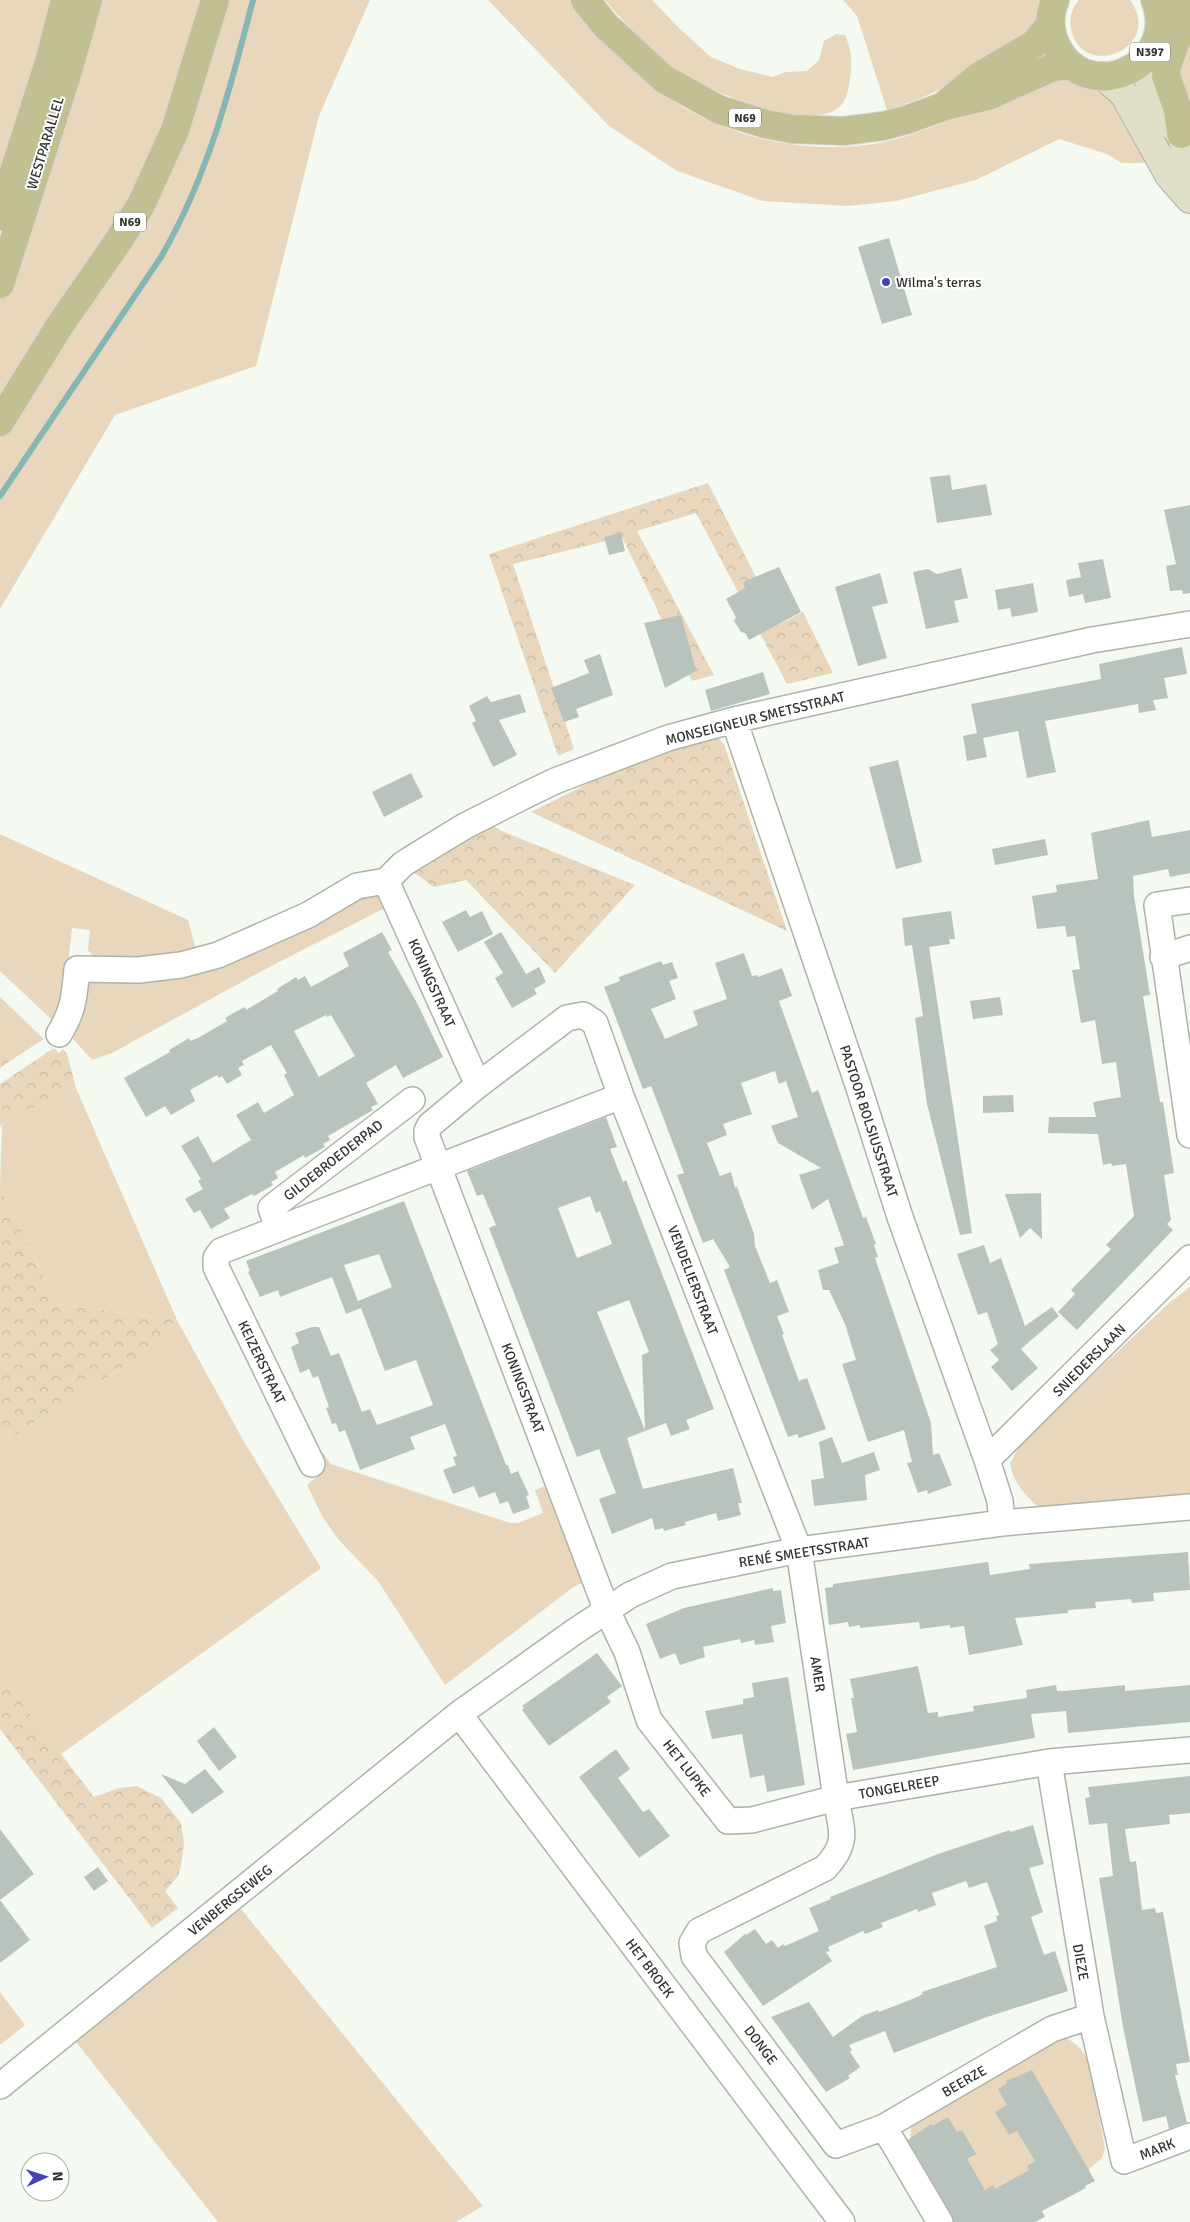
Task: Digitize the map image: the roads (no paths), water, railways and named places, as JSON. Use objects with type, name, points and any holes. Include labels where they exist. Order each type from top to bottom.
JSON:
[{"type":"main road","name":"WESTPARALLEL","points":[[0,216],[50,59],[65,0]]},
{"type":"main road","name":"WESTPARALLEL","points":[[0,284],[68,71],[88,0]]},
{"type":"main road","name":"N69","points":[[0,422],[60,325],[141,205],[175,130],[215,0]]},
{"type":"main road","name":"N69","points":[[585,0],[606,26],[664,79],[696,98],[741,117],[792,129],[844,131],[876,127],[906,120],[942,107],[988,96],[1053,67],[1072,65]]},
{"type":"main road","name":"N397","points":[[1155,0],[1159,15],[1159,57]]},
{"type":"main road","name":"N397","points":[[1053,12],[1057,47],[1072,65],[1090,74],[1118,75],[1159,57],[1177,40],[1180,24],[1176,0]]},
{"type":"main road","name":"N69","points":[[942,107],[978,77],[1034,44],[1053,12]]},
{"type":"street","points":[[1159,57],[1146,67],[1149,81],[1165,117],[1181,134],[1190,164]]},
{"type":"street","points":[[1104,76],[1124,94],[1168,175],[1190,198]]},
{"type":"street","name":"MONSEIGNEUR SMETSSTRAAT","points":[[386,881],[403,864],[465,826],[555,781],[668,738],[734,720],[1092,640],[1190,624]]},
{"type":"street","name":"PASTOOR BOLSIUSSTRAAT","points":[[734,720],[858,1085],[900,1218],[987,1460],[1000,1501],[1002,1523]]},
{"type":"street","points":[[59,1034],[70,1016],[74,1000],[77,970],[139,970],[181,965],[218,955],[299,919],[357,886],[386,881]]},
{"type":"street","name":"KONINGSTRAAT","points":[[386,881],[478,1085]]},
{"type":"street","points":[[1190,900],[1157,905],[1190,1135]]},
{"type":"street","points":[[1163,957],[1190,948]]},
{"type":"street","name":"KONINGSTRAAT","points":[[583,1015],[567,1018],[478,1085],[430,1125],[427,1130],[427,1137],[607,1611]]},
{"type":"street","name":"VENDELIERSTRAAT","points":[[583,1015],[595,1023],[621,1096],[799,1550]]},
{"type":"street","points":[[439,1166],[621,1096]]},
{"type":"street","name":"GILDEBROEDERPAD","points":[[278,1228],[271,1208],[412,1100]]},
{"type":"street","name":"GILDEBROEDERPAD","points":[[216,1258],[221,1252],[278,1228],[439,1166]]},
{"type":"street","name":"KEIZERSTRAAT","points":[[216,1258],[216,1267],[312,1464]]},
{"type":"street","name":"SNIEDERSLAAN","points":[[987,1460],[1190,1258]]},
{"type":"street","name":"RENÉ SMEETSSTRAAT","points":[[460,1714],[630,1595],[672,1576],[799,1550],[1002,1523],[1190,1506]]},
{"type":"street","name":"AMER","points":[[799,1550],[836,1798]]},
{"type":"street","name":"HET LUPKE","points":[[607,1611],[627,1652],[649,1720],[728,1821],[752,1820],[836,1798]]},
{"type":"street","name":"VENBERGSEWEG","points":[[0,2086],[460,1714]]},
{"type":"street","name":"HET BROEK","points":[[460,1714],[842,2222]]},
{"type":"street","name":"TONGELREEP","points":[[836,1798],[1049,1762],[1190,1750]]},
{"type":"street","name":"DIEZE","points":[[1049,1762],[1091,2016],[1124,2161]]},
{"type":"street","name":"DONGE","points":[[836,1798],[843,1842],[838,1855],[825,1868],[699,1931],[692,1943],[694,1956],[836,2145]]},
{"type":"street","name":"BEERZE","points":[[836,2145],[884,2128],[1052,2029],[1091,2016]]},
{"type":"street","points":[[884,2128],[940,2222]]},
{"type":"street","name":"MARK","points":[[1124,2161],[1190,2136]]},
{"type":"waterway","points":[[0,496],[161,257],[178,226],[205,164],[216,132],[236,67],[253,0]]},
{"type":"place","name":"Wilma's terras","points":[[886,282]]}]
